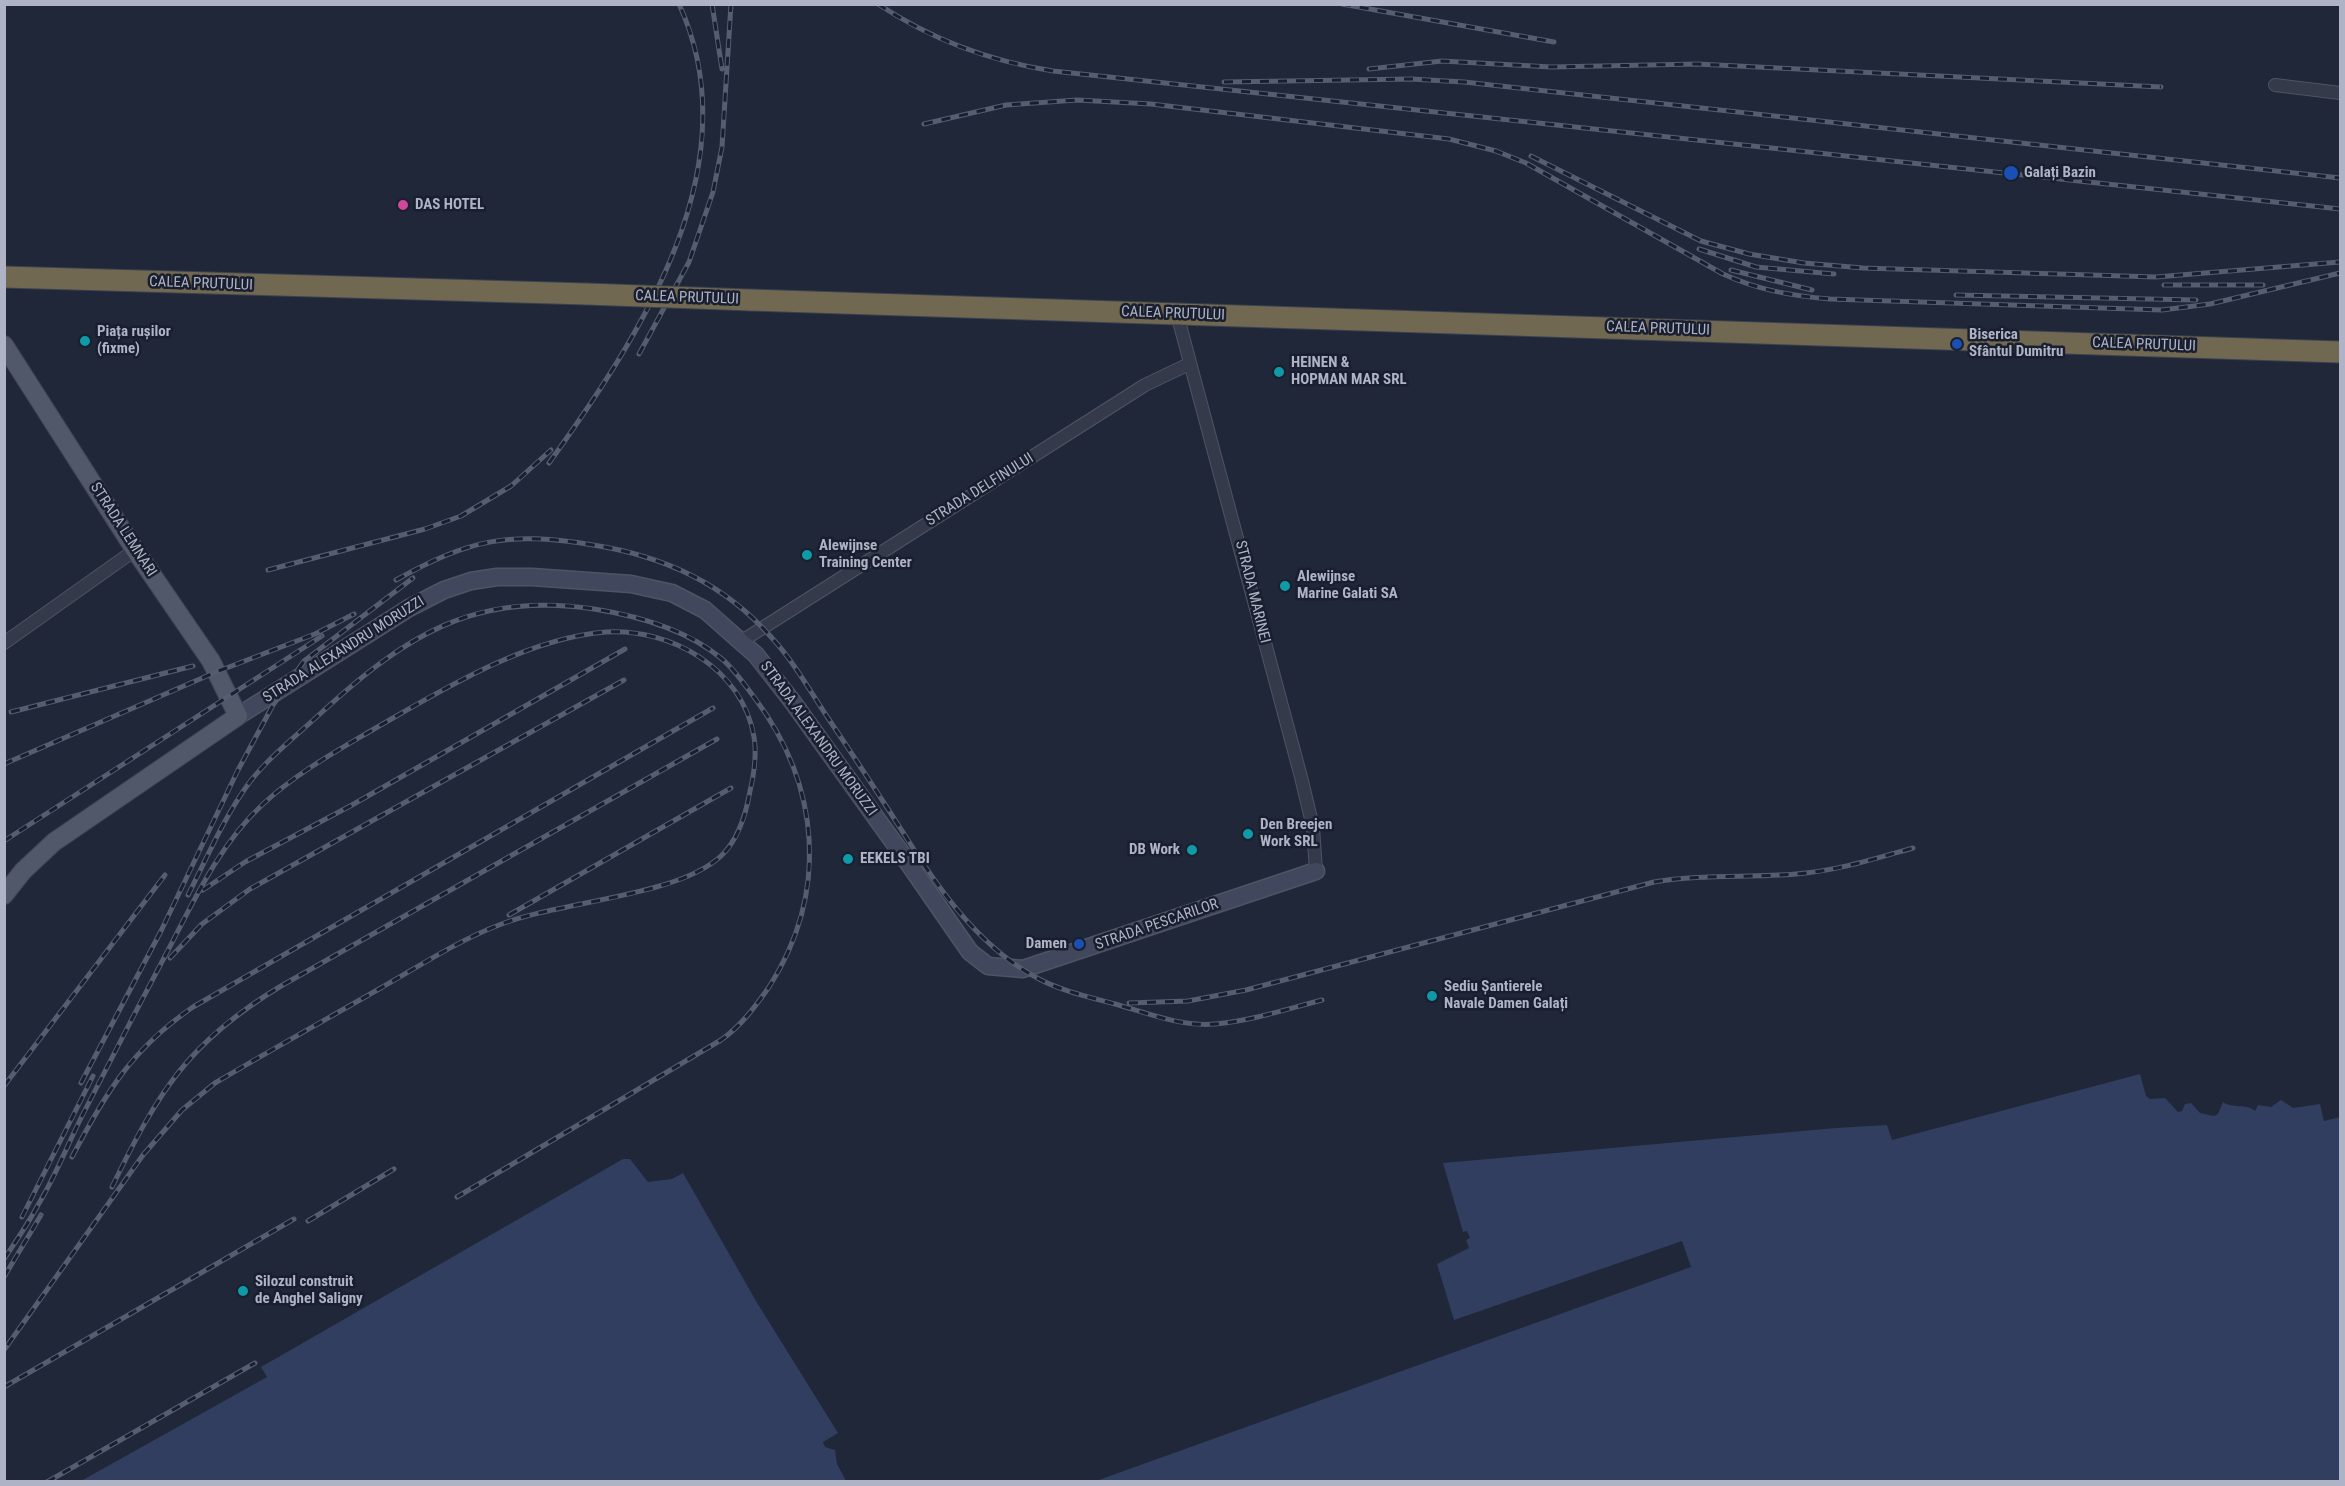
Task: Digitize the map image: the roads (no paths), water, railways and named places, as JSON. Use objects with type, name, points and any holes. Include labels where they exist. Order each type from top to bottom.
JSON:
[{"type":"highway","name":"CALEA PRUTULUI","points":[[4,277],[2340,352]]},
{"type":"main road","name":"STRADA LEMNARI","points":[[4,345],[135,550],[211,662],[238,717]]},
{"type":"main road","name":"STRADA ALEXANDRU MORUZZI","points":[[4,895],[23,872],[54,842],[238,717]]},
{"type":"street","points":[[2275,86],[2340,93]]},
{"type":"street","name":"STRADA MARINEI","points":[[1177,314],[1301,777],[1313,827],[1316,871]]},
{"type":"street","name":"STRADA DELFINULUI","points":[[742,641],[1145,385],[1189,364]]},
{"type":"street","points":[[4,643],[135,550]]},
{"type":"street","name":"STRADA ALEXANDRU MORUZZI","points":[[238,717],[409,608],[444,590],[484,578],[532,577],[609,582],[672,593],[705,610],[742,641],[792,701],[970,952],[978,961],[997,968]]},
{"type":"street","name":"STRADA PESCARILOR","points":[[997,968],[1023,969],[1064,957],[1316,871]]},
{"type":"water","points":[[2140,1074],[2146,1096],[2150,1099],[2165,1098],[2178,1112],[2182,1111],[2185,1104],[2191,1103],[2200,1113],[2214,1116],[2218,1114],[2223,1102],[2248,1107],[2255,1111],[2258,1105],[2271,1107],[2281,1100],[2293,1108],[2320,1104],[2324,1121],[2340,1117],[2340,1481],[1096,1481],[1691,1267],[1682,1241],[1454,1320],[1437,1264],[1469,1248],[1466,1240],[1470,1238],[1467,1231],[1463,1232],[1443,1163],[1887,1125],[1892,1140]]},
{"type":"water","points":[[623,1159],[630,1159],[648,1182],[672,1179],[683,1173],[756,1301],[838,1433],[823,1442],[825,1447],[835,1450],[837,1464],[846,1481],[81,1481],[267,1377],[261,1367]]},
{"type":"railway","points":[[549,463],[618,360],[650,304],[676,246],[694,186],[703,126],[698,65],[679,4]]},
{"type":"railway","points":[[712,4],[722,69]]},
{"type":"railway","points":[[639,354],[689,262],[713,192],[722,147],[731,4]]},
{"type":"railway","points":[[878,4],[919,28],[962,47],[1006,61],[1053,71],[2340,209]]},
{"type":"railway","points":[[1342,4],[1554,42]]},
{"type":"railway","points":[[1369,69],[1442,61],[1551,67],[1697,64],[2161,87]]},
{"type":"railway","points":[[1224,82],[1411,79],[1464,82],[2340,178]]},
{"type":"railway","points":[[924,124],[1006,105],[1077,100],[1151,104],[1449,139],[1496,151],[1526,163],[1736,280],[1762,288],[1816,298],[2162,310],[2210,304],[2340,273]]},
{"type":"railway","points":[[1531,156],[1701,241],[1749,254],[1804,263],[1863,268],[2156,277],[2340,262]]},
{"type":"railway","points":[[1699,249],[1756,267],[1834,274]]},
{"type":"railway","points":[[1731,270],[1812,290]]},
{"type":"railway","points":[[2164,285],[2263,285]]},
{"type":"railway","points":[[1956,295],[2196,300]]},
{"type":"railway","points":[[268,570],[425,529],[461,516],[511,486],[551,450]]},
{"type":"railway","points":[[396,580],[446,555],[469,547],[513,539],[563,541],[619,550],[644,556],[691,575],[734,602],[780,647],[952,904],[983,938],[1019,967],[1039,979],[1066,990],[1164,1019],[1190,1023],[1215,1024],[1242,1020],[1322,1000]]},
{"type":"railway","points":[[81,1083],[161,931],[238,770],[273,705],[304,661],[413,578]]},
{"type":"railway","points":[[188,895],[232,810],[249,783],[265,764],[382,662],[444,625],[477,614],[513,607],[551,605],[594,609],[645,620],[678,632],[708,649],[731,667],[776,731],[793,767],[804,803],[809,840],[808,877],[801,915],[788,951],[769,987],[728,1035],[457,1197]]},
{"type":"railway","points":[[4,764],[216,672],[315,634],[354,614]]},
{"type":"railway","points":[[4,1259],[50,1184],[92,1096],[219,857],[246,821],[288,783],[345,746],[485,668],[546,644],[576,636],[606,632],[655,637],[700,658],[719,673],[735,691],[747,713],[754,737],[755,764],[741,826],[733,842],[721,856],[701,870],[676,881],[647,890],[524,917],[483,931],[215,1083],[182,1110],[143,1155],[4,1350]]},
{"type":"railway","points":[[4,841],[322,636]]},
{"type":"railway","points":[[203,890],[245,862],[352,805],[625,649]]},
{"type":"railway","points":[[11,712],[193,666]]},
{"type":"railway","points":[[170,958],[202,924],[250,889],[624,680]]},
{"type":"railway","points":[[72,1157],[122,1073],[153,1039],[193,1007],[713,708]]},
{"type":"railway","points":[[112,1187],[145,1123],[179,1072],[199,1049],[249,1007],[281,986],[717,739]]},
{"type":"railway","points":[[509,915],[731,788]]},
{"type":"railway","points":[[1129,1003],[1188,1001],[1246,990],[1654,882],[1811,872],[1855,864],[1913,848]]},
{"type":"railway","points":[[4,1086],[165,875]]},
{"type":"railway","points":[[22,1217],[93,1076]]},
{"type":"railway","points":[[308,1221],[394,1169]]},
{"type":"railway","points":[[4,1277],[41,1215]]},
{"type":"railway","points":[[4,1387],[294,1219]]},
{"type":"railway","points":[[47,1482],[255,1363]]},
{"type":"place","name":"Galați Bazin","points":[[2011,173]]},
{"type":"place","name":"DAS HOTEL","points":[[403,205]]},
{"type":"place","name":"Piața rușilor (fixme)","points":[[85,341]]},
{"type":"place","name":"Biserica Sfântul Dumitru","points":[[1957,344]]},
{"type":"place","name":"HEINEN & HOPMAN MAR SRL","points":[[1279,372]]},
{"type":"place","name":"Alewijnse Training Center","points":[[807,555]]},
{"type":"place","name":"Alewijnse Marine Galati SA","points":[[1285,586]]},
{"type":"place","name":"Den Breejen Work SRL","points":[[1248,834]]},
{"type":"place","name":"DB Work","points":[[1192,850]]},
{"type":"place","name":"EEKELS TBI","points":[[848,859]]},
{"type":"place","name":"Damen","points":[[1079,944]]},
{"type":"place","name":"Sediu Șantierele Navale Damen Galați","points":[[1432,996]]},
{"type":"place","name":"Silozul construit de Anghel Saligny","points":[[243,1291]]}]
